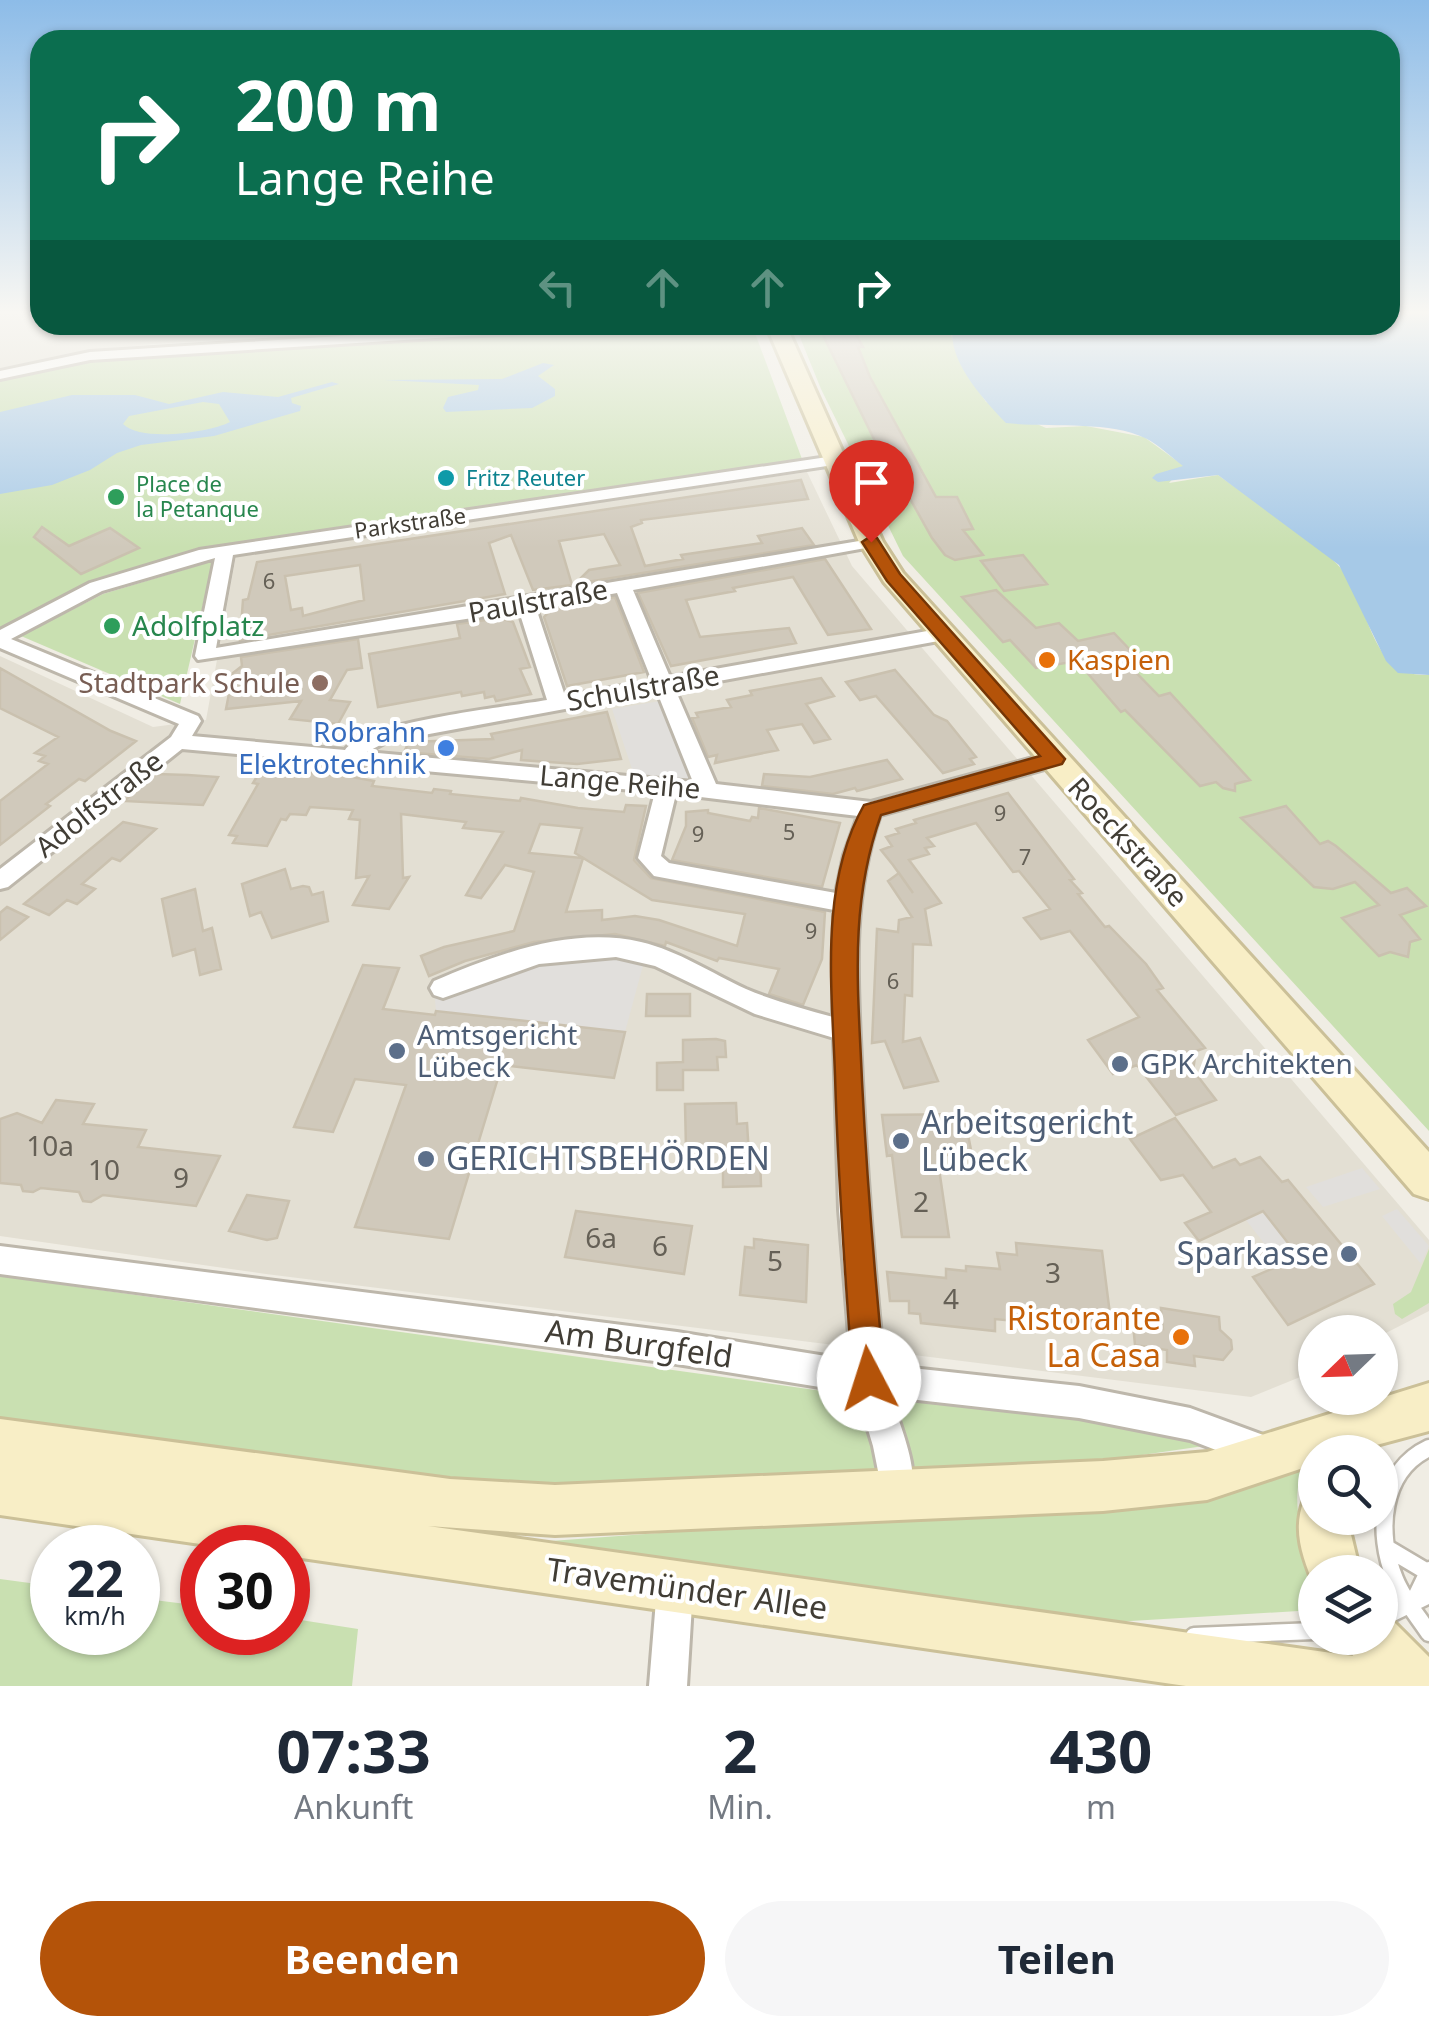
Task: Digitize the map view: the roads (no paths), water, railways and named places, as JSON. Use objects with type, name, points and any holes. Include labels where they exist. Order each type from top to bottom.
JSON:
[{"type":"main road","name":"Roeckstraße","points":[[804,391],[871,542],[894,577],[1429,1181]]},
{"type":"main road","name":"Travemünder Allee","points":[[1358,1435],[1429,1407]]},
{"type":"main road","name":"Travemünder Allee","points":[[0,1443],[506,1510],[1104,1486],[1207,1476],[1298,1450]]},
{"type":"main road","name":"Travemünder Allee","points":[[0,1490],[1374,1686]]},
{"type":"main road","points":[[1414,1610],[1412,1678],[1427,1686]]},
{"type":"street","name":"Parkstraße","points":[[0,639],[96,587],[225,550],[834,461]]},
{"type":"street","name":"Paulstraße","points":[[225,550],[205,656],[871,542]]},
{"type":"street","points":[[623,587],[708,790]]},
{"type":"street","points":[[526,604],[558,704]]},
{"type":"street","name":"Schulstraße","points":[[350,758],[356,749],[381,736],[944,634]]},
{"type":"street","name":"Adolfstraße","points":[[0,639],[191,721],[178,742],[0,881]]},
{"type":"street","name":"Lange Reihe","points":[[178,742],[708,790],[872,810],[1055,759]]},
{"type":"street","points":[[667,786],[649,858],[662,870],[846,904]]},
{"type":"street","points":[[872,810],[856,855],[846,904],[854,1209],[869,1379],[890,1446],[896,1494]]},
{"type":"street","points":[[443,988],[496,966],[529,958],[584,950],[636,950],[741,998],[848,1031]]},
{"type":"street","name":"Am Burgfeld","points":[[0,1260],[657,1345],[869,1379],[1079,1402],[1190,1424],[1272,1455]]},
{"type":"street","points":[[668,1686],[675,1588]]},
{"type":"lane","points":[[1429,1448],[1414,1453],[1392,1478],[1385,1515],[1392,1575],[1429,1632]]},
{"type":"lane","points":[[1386,1548],[1429,1572],[1414,1610]]},
{"type":"lane","points":[[1065,1642],[1298,1632]]},
{"type":"water","points":[[316,391],[291,398],[292,403],[301,406],[300,411],[214,436],[141,445],[52,485],[0,494],[0,412],[72,395],[135,395],[169,404],[223,392],[278,397]],"holes":[[[203,402],[219,404],[230,422],[175,434],[144,433],[123,424],[129,416]]]},
{"type":"water","points":[[475,391],[555,391],[555,396],[532,408],[446,412],[443,408],[448,397]]},
{"type":"water","points":[[978,391],[1429,391],[1429,675],[1398,673],[1386,661],[1339,565],[1218,475],[1158,482],[1152,478],[1156,474],[1183,466],[1145,438],[1096,427],[1006,423]]},
{"type":"place","name":"Fritz Reuter","points":[[446,478]]},
{"type":"place","name":"Place de la Petanque","points":[[116,497]]},
{"type":"place","name":"Adolfplatz","points":[[112,626]]},
{"type":"place","name":"Kaspien","points":[[1047,660]]},
{"type":"place","name":"Stadtpark Schule","points":[[320,683]]},
{"type":"place","name":"Robrahn Elektrotechnik","points":[[446,748]]},
{"type":"place","name":"Amtsgericht Lübeck","points":[[397,1051]]},
{"type":"place","name":"GPK Architekten","points":[[1120,1064]]},
{"type":"place","name":"Arbeitsgericht Lübeck","points":[[901,1141]]},
{"type":"place","name":"GERICHTSBEHÖRDEN","points":[[426,1159]]},
{"type":"place","name":"Sparkasse","points":[[1349,1254]]},
{"type":"place","name":"Ristorante La Casa","points":[[1181,1337]]}]
